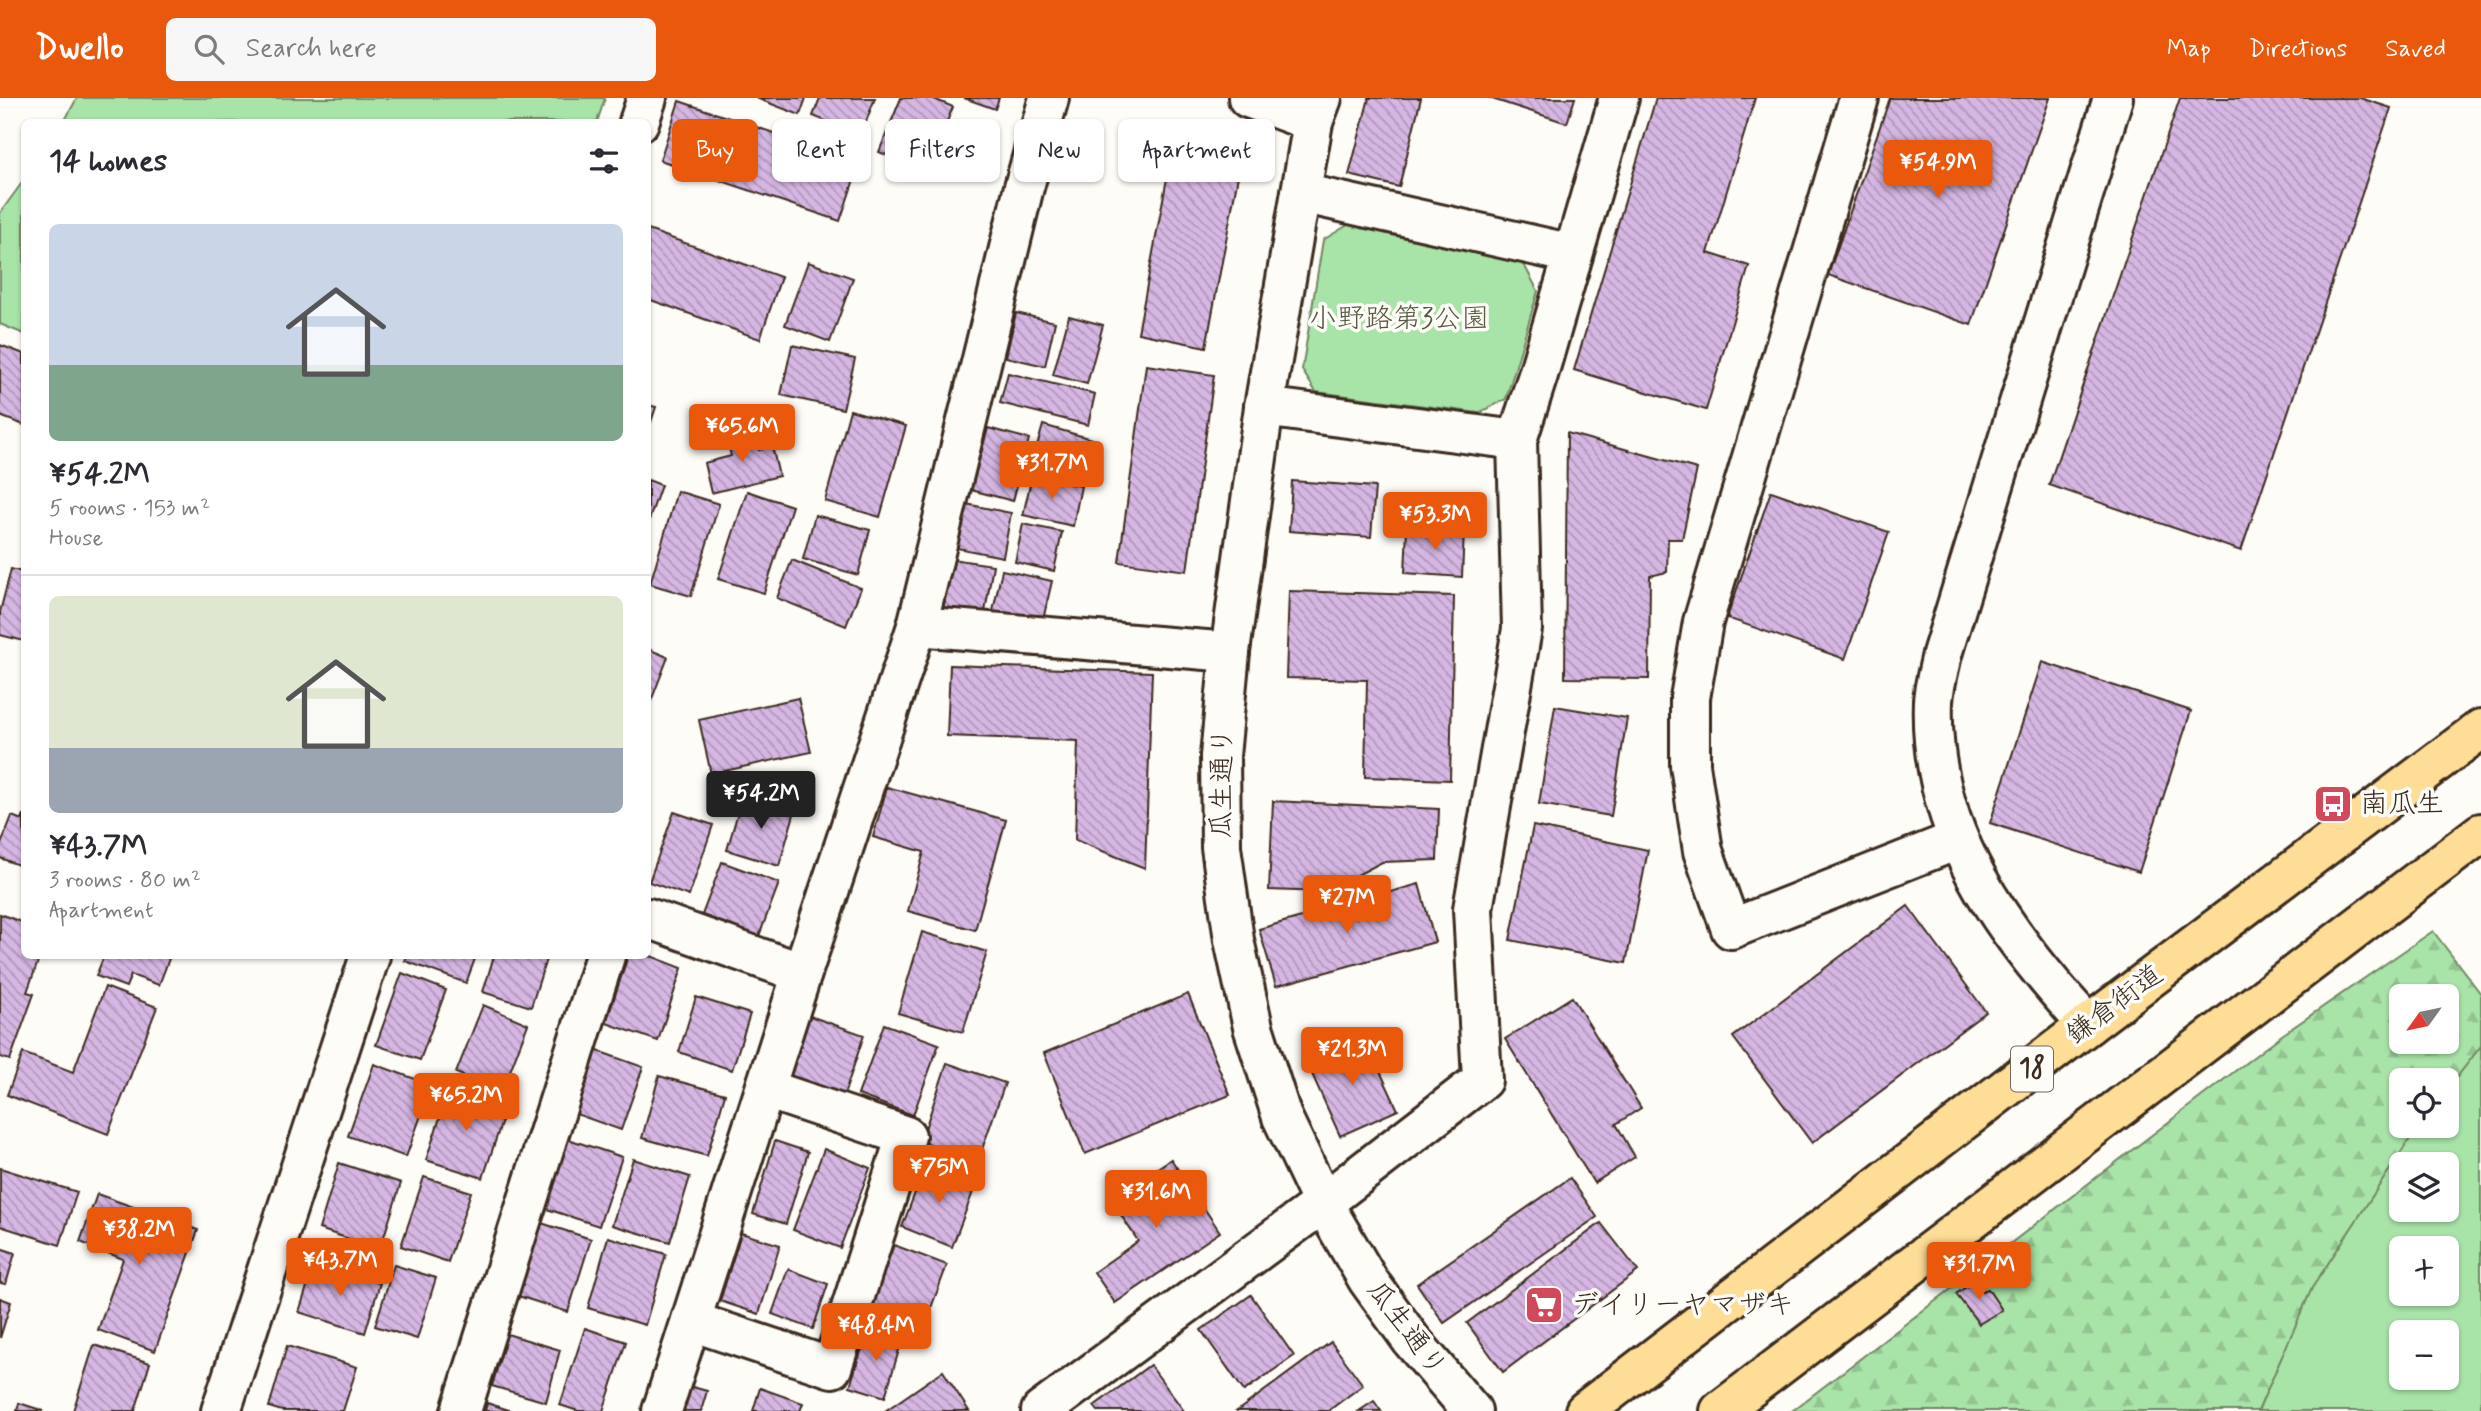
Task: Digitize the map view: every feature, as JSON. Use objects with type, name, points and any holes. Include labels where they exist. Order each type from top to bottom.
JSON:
[{"type":"main road","name":"鎌倉街道","points":[[1585,1411],[2481,729]]},
{"type":"main road","points":[[1720,1411],[2481,833]]},
{"type":"street","points":[[640,119],[647,98]]},
{"type":"street","points":[[662,1411],[802,973],[917,626],[1024,187],[1049,98]]},
{"type":"street","points":[[1248,98],[1317,110]]},
{"type":"street","points":[[1041,1411],[1322,1203],[1482,1080],[1473,909],[1522,629],[1517,440],[1619,98]]},
{"type":"street","points":[[1859,98],[1703,622],[1690,698],[1690,765],[1703,851],[1731,929],[1957,840]]},
{"type":"street","points":[[2088,1026],[2050,984],[1973,875],[1957,840],[1943,798],[1934,744],[1933,699],[1942,654],[2113,98]]},
{"type":"street","name":"瓜生通り","points":[[1317,110],[1264,407],[1230,652],[1220,757],[1221,847],[1234,940],[1253,1027],[1282,1117],[1322,1203],[1368,1280],[1412,1341],[1472,1411]]},
{"type":"street","points":[[1301,193],[1573,254]]},
{"type":"street","points":[[1264,407],[1517,440]]},
{"type":"street","points":[[917,626],[1230,652]]},
{"type":"street","points":[[651,919],[802,973]]},
{"type":"street","points":[[221,1411],[369,959]]},
{"type":"street","points":[[461,1411],[604,959]]},
{"type":"street","points":[[691,1321],[832,1368],[906,1136],[766,1089]]},
{"type":"green space","points":[[77,98],[605,98],[598,119],[66,119]]},
{"type":"green space","points":[[21,184],[21,333],[0,324],[0,213]]},
{"type":"green space","name":"小野路第3公園","points":[[1351,223],[1522,261],[1538,291],[1506,399],[1479,413],[1316,392],[1302,370],[1323,240]]},
{"type":"green space","points":[[2433,931],[2481,994],[2481,1159],[2459,1162],[2459,1152],[2389,1152],[2389,1222],[2395,1222],[2313,1411],[1792,1411],[2282,1035]]},
{"type":"green space","points":[[2481,1046],[2481,1411],[2258,1411],[2312,1288],[2389,1171],[2389,1222],[2459,1222],[2459,1152],[2401,1152],[2410,1138],[2459,1138],[2459,1074]]},
{"type":"building","points":[[756,98],[806,98],[800,115]]},
{"type":"building","points":[[820,98],[875,98],[867,119],[821,119],[813,116]]},
{"type":"building","points":[[901,98],[932,98],[953,107],[948,119],[892,119]]},
{"type":"building","points":[[964,98],[999,98],[995,109]]},
{"type":"building","points":[[1369,98],[1421,98],[1399,187],[1349,175]]},
{"type":"building","points":[[1489,98],[1575,98],[1567,123]]},
{"type":"building","points":[[1656,98],[1755,98],[1708,253],[1749,266],[1706,410],[1574,370]]},
{"type":"building","points":[[1890,98],[2050,98],[1971,325],[1828,275]]},
{"type":"building","points":[[2180,98],[2360,98],[2391,108],[2241,551],[2049,485]]},
{"type":"building","points":[[679,101],[732,119],[673,119]]},
{"type":"building","points":[[672,123],[672,164],[660,160]]},
{"type":"building","points":[[758,128],[772,132],[772,182],[853,182],[840,221],[725,182],[758,182]]},
{"type":"building","points":[[885,137],[885,155],[879,152]]},
{"type":"building","points":[[1166,182],[1237,182],[1206,347],[1138,333]]},
{"type":"building","points":[[651,231],[781,277],[760,339],[651,300]]},
{"type":"building","points":[[808,262],[853,278],[830,342],[785,325]]},
{"type":"building","points":[[1016,313],[1055,322],[1045,366],[1006,357]]},
{"type":"building","points":[[1069,316],[1103,325],[1087,384],[1053,375]]},
{"type":"building","points":[[0,345],[21,353],[21,424],[0,416]]},
{"type":"building","points":[[792,345],[855,359],[843,409],[781,395]]},
{"type":"building","points":[[1146,365],[1214,375],[1187,571],[1119,562]]},
{"type":"building","points":[[1008,373],[1095,394],[1088,425],[1000,403]]},
{"type":"building","points":[[651,406],[656,407],[651,422]]},
{"type":"building","points":[[850,410],[906,426],[880,517],[825,501]]},
{"type":"building","points":[[1043,425],[1095,440],[1084,479],[1032,464]]},
{"type":"building","points":[[988,428],[1029,439],[1013,501],[971,490]]},
{"type":"building","points":[[754,429],[759,450],[772,446],[779,476],[711,493],[704,463],[731,456],[726,436]]},
{"type":"building","points":[[1567,433],[1697,469],[1682,539],[1668,539],[1667,572],[1650,576],[1649,679],[1565,678]]},
{"type":"building","points":[[1032,476],[1081,486],[1073,526],[1023,515]]},
{"type":"building","points":[[651,481],[661,485],[651,514]]},
{"type":"building","points":[[1292,481],[1375,487],[1371,537],[1289,531]]},
{"type":"building","points":[[677,491],[719,504],[691,596],[651,584]]},
{"type":"building","points":[[747,491],[792,506],[764,593],[718,579]]},
{"type":"building","points":[[1771,491],[1889,532],[1845,659],[1727,618]]},
{"type":"building","points":[[966,504],[1011,513],[1003,557],[957,548]]},
{"type":"building","points":[[815,515],[870,530],[858,575],[803,559]]},
{"type":"building","points":[[1023,524],[1062,532],[1054,571],[1015,562]]},
{"type":"building","points":[[1407,528],[1464,531],[1462,577],[1405,573]]},
{"type":"building","points":[[951,559],[993,565],[984,618],[943,611]]},
{"type":"building","points":[[792,560],[861,588],[846,626],[777,598]]},
{"type":"building","points":[[11,569],[21,572],[21,640],[0,635],[0,612]]},
{"type":"building","points":[[1002,570],[1052,581],[1042,624],[991,620]]},
{"type":"building","points":[[1289,591],[1454,596],[1450,780],[1365,777],[1367,680],[1286,678]]},
{"type":"building","points":[[651,650],[668,657],[651,701]]},
{"type":"building","points":[[2042,662],[2191,711],[2139,872],[1990,823]]},
{"type":"building","points":[[950,665],[1152,672],[1145,868],[1075,840],[1078,741],[947,736]]},
{"type":"building","points":[[798,698],[811,752],[711,774],[699,720]]},
{"type":"building","points":[[1555,706],[1627,718],[1611,816],[1539,804]]},
{"type":"building","points":[[887,787],[1006,820],[975,930],[908,911],[924,852],[873,837]]},
{"type":"building","points":[[743,795],[795,811],[779,866],[727,850]]},
{"type":"building","points":[[1273,801],[1439,809],[1437,860],[1382,862],[1325,892],[1269,890]]},
{"type":"building","points":[[674,812],[713,825],[689,896],[651,883]]},
{"type":"building","points":[[12,816],[21,820],[21,866],[0,858],[0,847]]},
{"type":"building","points":[[1533,826],[1648,850],[1626,963],[1510,940]]},
{"type":"building","points":[[722,862],[779,883],[759,936],[702,915]]},
{"type":"building","points":[[1419,884],[1435,942],[1276,986],[1259,929]]},
{"type":"building","points":[[1908,906],[1986,1012],[1812,1143],[1733,1037]]},
{"type":"building","points":[[0,914],[21,922],[21,959],[39,959],[27,992],[34,994],[10,1060],[0,1057]]},
{"type":"building","points":[[922,932],[987,952],[963,1032],[898,1013]]},
{"type":"building","points":[[651,956],[682,968],[658,1041],[606,1023],[627,959],[651,959]]},
{"type":"building","points":[[103,959],[169,959],[159,985],[131,975],[126,987],[96,976]]},
{"type":"building","points":[[406,959],[475,959],[466,983],[405,961]]},
{"type":"building","points":[[493,959],[546,959],[531,1007],[483,992]]},
{"type":"building","points":[[402,973],[446,990],[420,1060],[376,1045]]},
{"type":"building","points":[[105,987],[157,1007],[108,1134],[7,1095],[23,1053],[73,1072]]},
{"type":"building","points":[[1188,994],[1230,1095],[1085,1154],[1044,1053]]},
{"type":"building","points":[[696,997],[750,1014],[732,1070],[679,1052]]},
{"type":"building","points":[[1572,997],[1641,1108],[1616,1124],[1635,1157],[1594,1183],[1505,1039]]},
{"type":"building","points":[[483,1005],[528,1024],[502,1092],[456,1073]]},
{"type":"building","points":[[807,1015],[864,1035],[844,1095],[787,1076]]},
{"type":"building","points":[[884,1024],[939,1044],[913,1115],[858,1095]]},
{"type":"building","points":[[1364,1037],[1398,1110],[1340,1136],[1307,1063]]},
{"type":"building","points":[[595,1050],[643,1067],[621,1130],[573,1113]]},
{"type":"building","points":[[947,1063],[1005,1083],[978,1161],[921,1141]]},
{"type":"building","points":[[374,1064],[432,1085],[406,1157],[348,1136]]},
{"type":"building","points":[[659,1076],[725,1094],[707,1156],[642,1138]]},
{"type":"building","points":[[450,1087],[507,1106],[483,1178],[426,1160]]},
{"type":"building","points":[[568,1139],[622,1157],[599,1226],[544,1208]]},
{"type":"building","points":[[775,1141],[808,1152],[786,1224],[753,1214]]},
{"type":"building","points":[[824,1149],[870,1168],[840,1248],[793,1230]]},
{"type":"building","points":[[633,1159],[690,1177],[670,1242],[612,1225]]},
{"type":"building","points":[[1171,1159],[1220,1232],[1115,1303],[1094,1272],[1138,1241],[1111,1200]]},
{"type":"building","points":[[339,1163],[401,1183],[380,1249],[319,1229]]},
{"type":"building","points":[[926,1164],[976,1184],[952,1247],[902,1227]]},
{"type":"building","points":[[0,1168],[77,1192],[60,1245],[0,1226]]},
{"type":"building","points":[[424,1177],[471,1192],[448,1262],[401,1246]]},
{"type":"building","points":[[1570,1178],[1597,1217],[1444,1323],[1417,1284]]},
{"type":"building","points":[[97,1194],[198,1230],[155,1351],[98,1330],[123,1259],[80,1242]]},
{"type":"building","points":[[535,1221],[591,1239],[568,1312],[512,1294]]},
{"type":"building","points":[[1601,1223],[1638,1271],[1503,1372],[1467,1323]]},
{"type":"building","points":[[741,1233],[780,1245],[759,1314],[720,1301]]},
{"type":"building","points":[[608,1237],[666,1254],[645,1325],[588,1308]]},
{"type":"building","points":[[894,1245],[947,1265],[922,1332],[868,1312]]},
{"type":"building","points":[[0,1248],[15,1253],[6,1284],[0,1283]]},
{"type":"building","points":[[315,1262],[380,1283],[365,1333],[299,1312]]},
{"type":"building","points":[[394,1265],[436,1278],[417,1339],[375,1326]]},
{"type":"building","points":[[788,1269],[828,1284],[813,1329],[772,1314]]},
{"type":"building","points":[[1975,1281],[1982,1291],[1988,1289],[2002,1310],[1979,1324],[1956,1294]]},
{"type":"building","points":[[1251,1295],[1294,1356],[1244,1391],[1201,1330]]},
{"type":"building","points":[[0,1298],[11,1302],[0,1338]]},
{"type":"building","points":[[585,1328],[626,1342],[603,1411],[578,1411],[560,1405]]},
{"type":"building","points":[[868,1330],[902,1340],[885,1397],[850,1386]]},
{"type":"building","points":[[507,1334],[560,1350],[546,1402],[492,1386]]},
{"type":"building","points":[[1331,1342],[1363,1385],[1328,1411],[1237,1411]]},
{"type":"building","points":[[94,1345],[150,1363],[135,1411],[73,1411]]},
{"type":"building","points":[[287,1346],[357,1367],[343,1411],[282,1411],[269,1407]]},
{"type":"building","points":[[1150,1365],[1184,1411],[1098,1411],[1094,1406]]},
{"type":"building","points":[[943,1371],[969,1411],[885,1411]]},
{"type":"building","points":[[685,1385],[707,1391],[701,1411],[678,1411]]},
{"type":"building","points":[[760,1388],[803,1403],[800,1411],[753,1411]]},
{"type":"building","points":[[1374,1401],[1381,1411],[1359,1411]]},
{"type":"building","points":[[19,1403],[44,1411],[17,1411]]},
{"type":"building","points":[[487,1403],[512,1411],[485,1411]]},
{"type":"place","name":"南瓜生","points":[[2333,804]]},
{"type":"place","name":"デイリーヤマザキ","points":[[1544,1305]]}]
